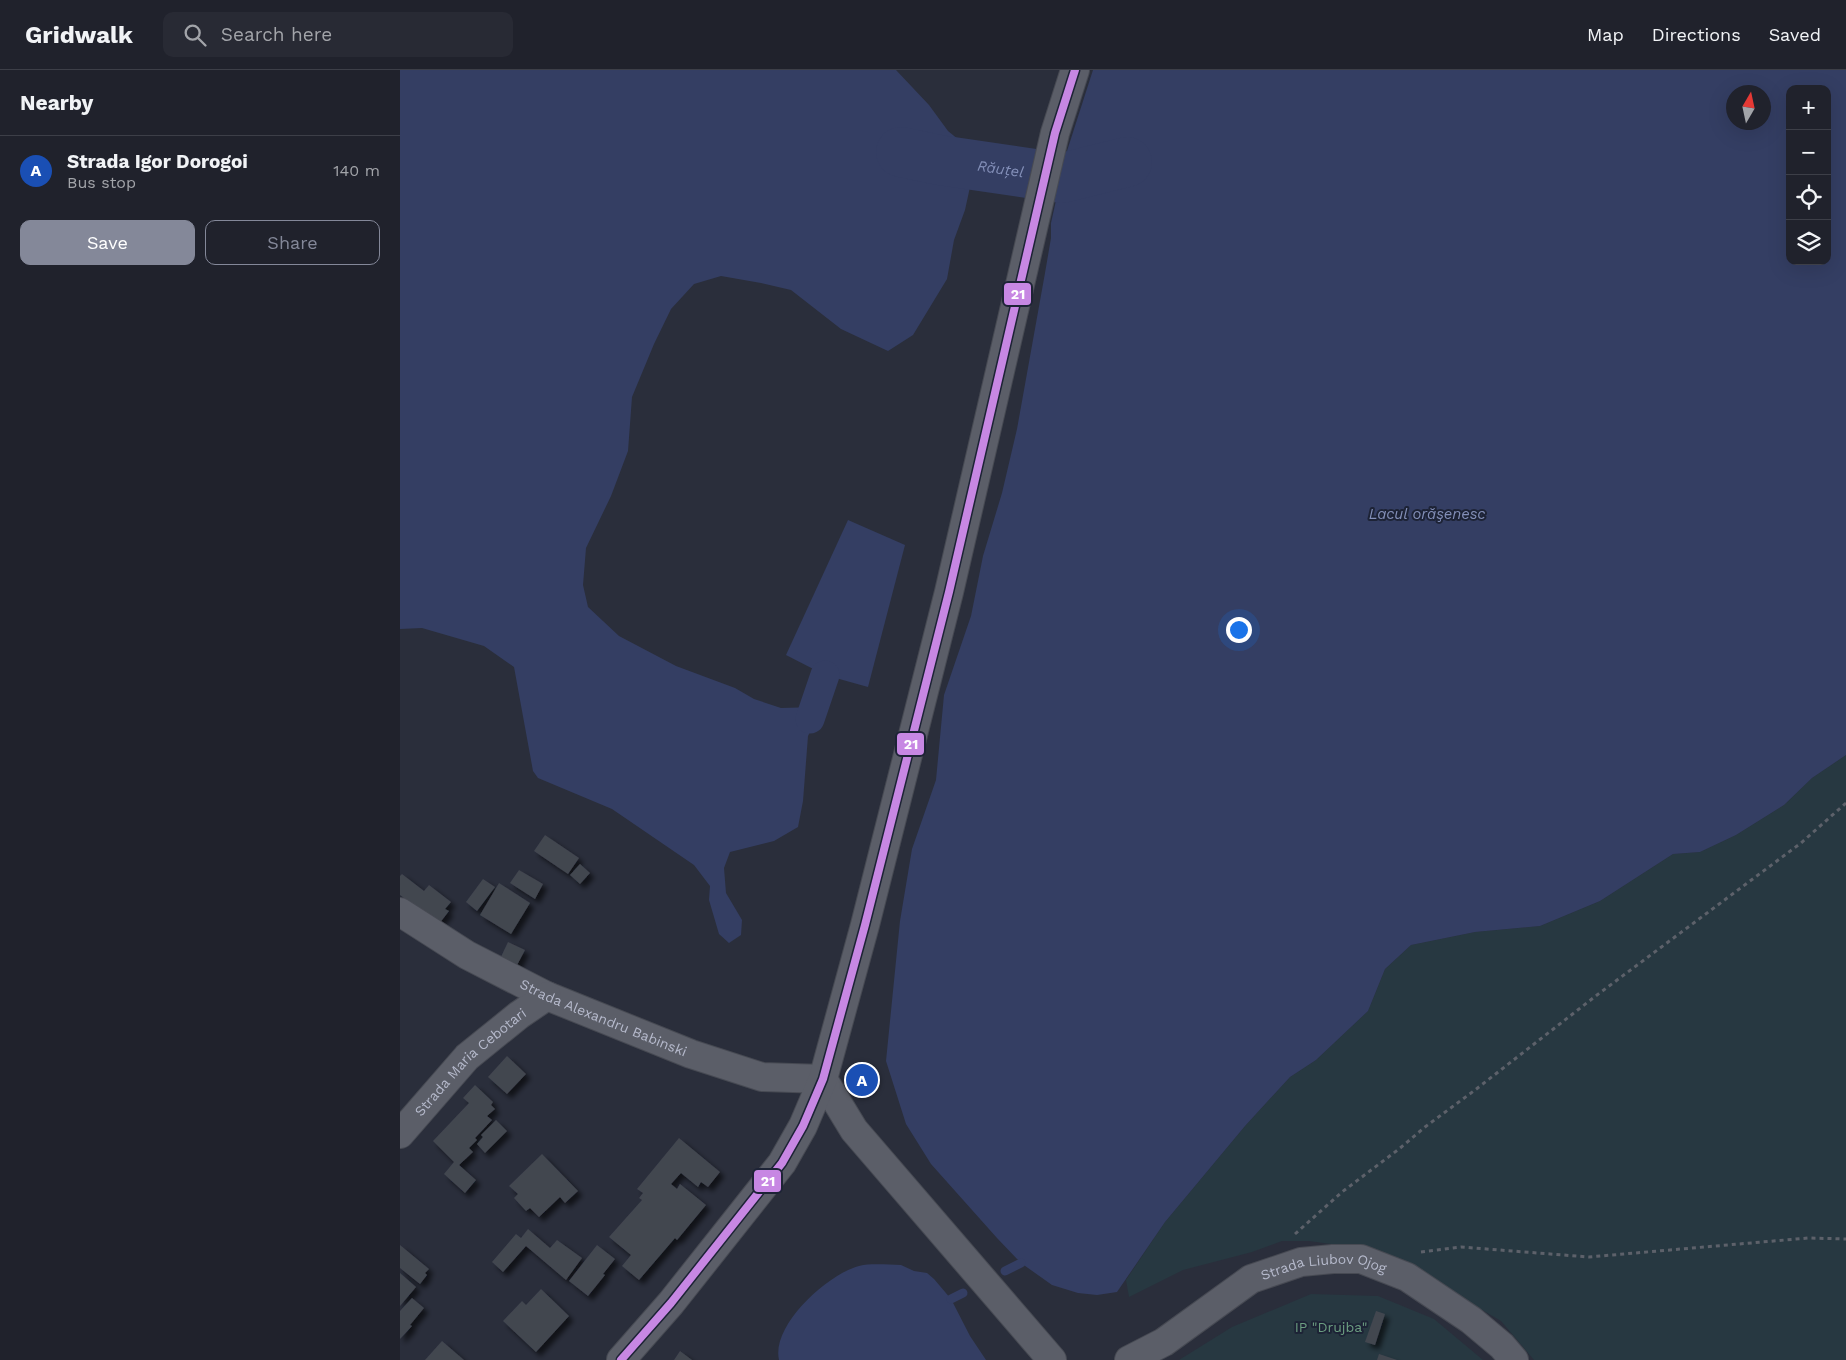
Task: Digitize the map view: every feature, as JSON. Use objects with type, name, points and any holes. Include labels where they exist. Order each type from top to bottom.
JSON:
[{"type":"street","points":[[621,1360],[671,1303],[782,1163],[803,1126],[824,1079],[949,592],[1055,133],[1074,70]]},
{"type":"street","name":"Strada Alexandru Babinski","points":[[400,912],[466,955],[547,996],[692,1054],[762,1078],[824,1079]]},
{"type":"street","name":"Strada Maria Cebotari","points":[[400,1134],[467,1057],[519,1015],[547,996]]},
{"type":"street","points":[[824,1079],[854,1130],[1054,1359]]},
{"type":"street","name":"Strada Liubov Ojog","points":[[1129,1360],[1164,1342],[1250,1279],[1301,1262],[1333,1259],[1361,1259],[1407,1277],[1471,1320],[1502,1346],[1514,1360]]},
{"type":"path","points":[[1290,1240],[1342,1192],[1400,1149],[1597,994],[1801,843],[1846,803]]},
{"type":"path","points":[[1415,1252],[1461,1247],[1589,1257],[1808,1238],[1846,1239]]},
{"type":"green space","points":[[1846,755],[1846,1360],[1534,1360],[1501,1321],[1414,1270],[1388,1259],[1338,1245],[1309,1241],[1282,1241],[1252,1252],[1183,1270],[1129,1297],[1126,1280],[1165,1222],[1245,1126],[1290,1077],[1316,1060],[1368,1011],[1385,969],[1411,945],[1475,932],[1540,926],[1600,901],[1673,854],[1700,852],[1736,835],[1784,805],[1812,778]]},
{"type":"green space","name":"IP \"Drujba\"","points":[[1311,1294],[1378,1296],[1434,1319],[1483,1360],[1179,1360],[1232,1327]]},
{"type":"water","points":[[400,70],[896,70],[929,105],[948,131],[964,144],[961,154],[971,161],[961,180],[970,187],[965,210],[954,240],[947,279],[913,335],[888,351],[841,329],[791,290],[721,276],[694,284],[671,309],[632,397],[628,451],[611,496],[586,548],[583,585],[588,607],[619,636],[676,666],[735,688],[754,699],[781,708],[818,707],[819,714],[808,736],[803,801],[798,827],[774,841],[730,852],[724,868],[726,893],[742,920],[741,935],[729,943],[719,934],[709,900],[710,886],[694,865],[612,809],[538,778],[533,771],[514,667],[484,646],[422,628],[400,629]]},
{"type":"water","name":"Lacul orăşenesc","points":[[1093,70],[1846,70],[1846,755],[1812,778],[1784,805],[1736,835],[1700,852],[1673,854],[1600,901],[1540,926],[1475,932],[1411,945],[1385,969],[1368,1011],[1316,1060],[1290,1077],[1245,1126],[1165,1222],[1117,1292],[1097,1295],[1078,1293],[1052,1285],[1021,1263],[997,1238],[931,1164],[906,1124],[886,1061],[900,921],[912,849],[936,780],[944,695],[971,616],[983,556],[1002,493],[1017,429],[1051,238],[1051,223],[1067,151]]},
{"type":"water","points":[[848,520],[905,545],[868,687],[825,675],[786,655]]},
{"type":"water","points":[[875,1264],[901,1265],[914,1271],[927,1273],[934,1279],[951,1299],[970,1336],[986,1360],[779,1360],[779,1346],[784,1332],[793,1317],[804,1303],[832,1279],[859,1266]]},
{"type":"building","points":[[545,835],[579,858],[568,874],[534,851]]},
{"type":"building","points":[[580,864],[590,873],[580,884],[570,875]]},
{"type":"building","points":[[519,870],[543,884],[535,899],[510,883]]},
{"type":"building","points":[[402,874],[424,891],[429,885],[451,902],[445,909],[449,911],[439,924],[400,895],[400,876]]},
{"type":"building","points":[[483,879],[495,887],[477,911],[466,902]]},
{"type":"building","points":[[499,883],[530,903],[511,934],[480,915]]},
{"type":"building","points":[[508,942],[525,950],[515,969],[499,961]]},
{"type":"building","points":[[507,1056],[526,1074],[507,1094],[488,1077]]},
{"type":"building","points":[[475,1085],[493,1102],[491,1105],[495,1109],[487,1116],[492,1120],[475,1138],[477,1140],[469,1148],[473,1152],[459,1165],[476,1180],[465,1193],[444,1174],[454,1162],[433,1141],[469,1103],[463,1098]]},
{"type":"building","points":[[496,1120],[507,1131],[485,1153],[477,1144],[483,1137],[481,1135]]},
{"type":"building","points":[[679,1138],[720,1172],[708,1187],[701,1182],[698,1187],[681,1173],[671,1184],[677,1189],[680,1184],[706,1205],[677,1240],[675,1238],[639,1280],[622,1266],[631,1255],[609,1237],[642,1200],[639,1198],[643,1193],[637,1189]]},
{"type":"building","points":[[542,1154],[578,1191],[565,1203],[560,1197],[539,1217],[530,1208],[526,1211],[514,1198],[518,1194],[509,1186]]},
{"type":"building","points":[[528,1229],[550,1248],[557,1240],[582,1258],[566,1280],[526,1246],[503,1272],[492,1262],[516,1234],[521,1238]]},
{"type":"building","points":[[400,1245],[429,1269],[420,1284],[400,1268]]},
{"type":"building","points":[[597,1245],[615,1259],[588,1296],[569,1281]]},
{"type":"building","points":[[400,1273],[416,1287],[400,1306]]},
{"type":"building","points":[[541,1289],[569,1316],[536,1352],[503,1321],[522,1301],[526,1305]]},
{"type":"building","points":[[412,1298],[424,1308],[410,1325],[412,1326],[400,1339],[400,1311]]},
{"type":"building","points":[[1376,1311],[1385,1314],[1375,1345],[1365,1342]]},
{"type":"building","points":[[442,1341],[464,1360],[425,1360]]},
{"type":"building","points":[[680,1351],[692,1360],[674,1360]]},
{"type":"building","points":[[1379,1354],[1397,1360],[1377,1360]]},
{"type":"waterway","name":"Răuțel","points":[[901,152],[939,160],[1062,178],[1127,162]]},
{"type":"waterway","points":[[810,719],[825,675]]},
{"type":"waterway","points":[[1005,1271],[1021,1263]]},
{"type":"waterway","points":[[951,1299],[963,1293]]},
{"type":"transit line","name":"21","points":[[621,1360],[671,1303],[782,1163],[803,1126],[823,1079],[865,925],[949,592],[1055,133],[1075,70]]},
{"type":"place","name":"Strada Igor Dorogoi","points":[[862,1080]]}]
